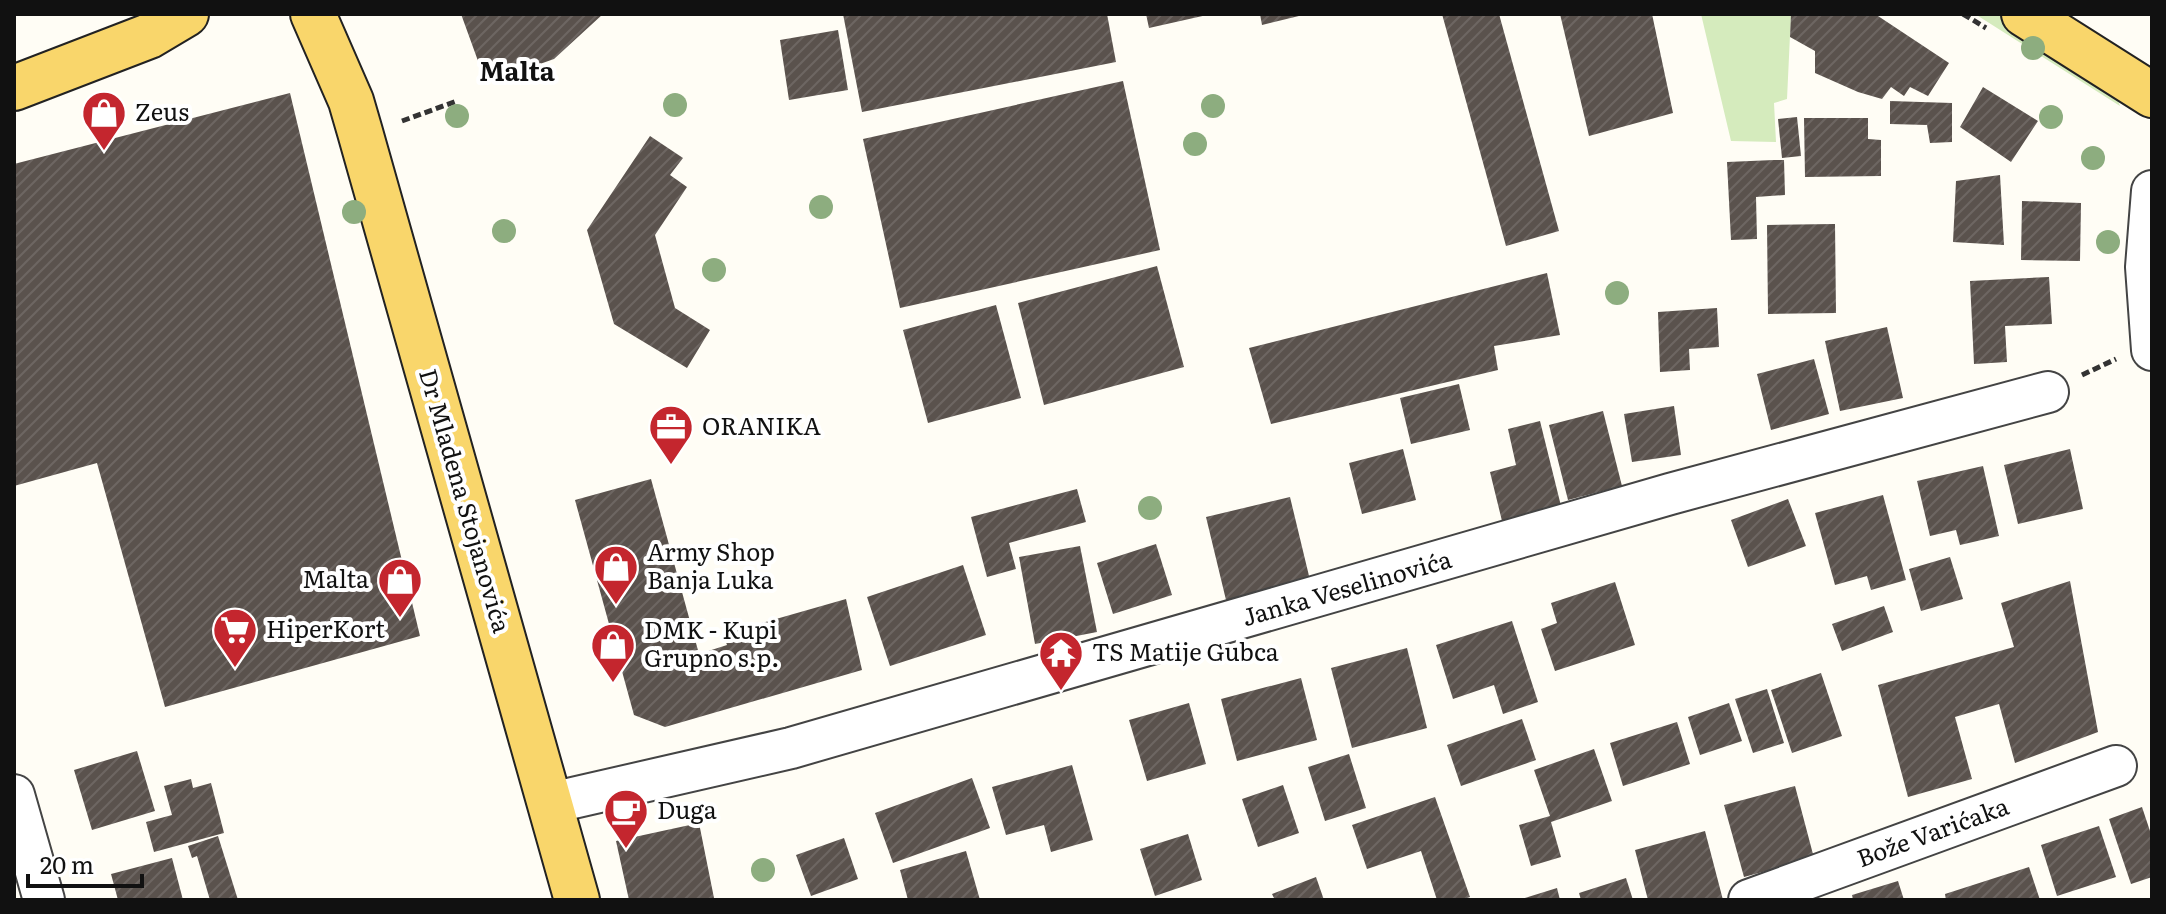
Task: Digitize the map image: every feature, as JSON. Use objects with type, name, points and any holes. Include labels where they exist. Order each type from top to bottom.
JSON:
[{"type":"main road","points":[[14,88],[172,23],[218,14]]},
{"type":"main road","name":"Dr Mladena Stojanovića","points":[[313,14],[351,101],[577,900]]},
{"type":"main road","name":"Dr Mladena Stojanovića","points":[[348,14],[344,30],[351,101]]},
{"type":"main road","points":[[2024,14],[2152,95]]},
{"type":"street","points":[[2141,351],[2152,191]]},
{"type":"street","name":"Janka Veselinovića","points":[[551,803],[791,748],[1670,494],[2048,392]]},
{"type":"street","name":"Bože Varićaka","points":[[1749,900],[2116,766]]},
{"type":"street","points":[[14,795],[44,900]]},
{"type":"path","points":[[402,121],[457,101]]},
{"type":"path","points":[[2048,392],[2141,351]]},
{"type":"green space","points":[[1701,14],[1791,14],[1787,99],[1774,103],[1776,142],[1731,141]]},
{"type":"green space","points":[[1975,14],[2006,14],[2114,89],[2120,106]]},
{"type":"building","points":[[461,14],[603,14],[554,59],[486,83]]},
{"type":"building","points":[[843,14],[1107,14],[1116,62],[862,112]]},
{"type":"building","points":[[1146,14],[1207,14],[1207,15],[1149,28]]},
{"type":"building","points":[[1260,14],[1302,14],[1303,15],[1262,25]]},
{"type":"building","points":[[1442,14],[1499,14],[1559,231],[1506,246]]},
{"type":"building","points":[[1560,14],[1652,14],[1673,113],[1589,136]]},
{"type":"building","points":[[1791,14],[1875,14],[1949,63],[1928,96],[1910,87],[1904,96],[1891,87],[1882,99],[1858,92],[1815,73],[1815,51],[1790,37]]},
{"type":"building","points":[[838,30],[848,90],[789,100],[780,40]]},
{"type":"building","points":[[1123,81],[1160,250],[900,308],[863,139]]},
{"type":"building","points":[[1983,87],[2038,121],[2011,162],[1960,127]]},
{"type":"building","points":[[290,93],[420,636],[165,707],[97,463],[14,486],[14,164]]},
{"type":"building","points":[[1890,101],[1952,103],[1952,142],[1930,143],[1927,125],[1890,124]]},
{"type":"building","points":[[1797,117],[1801,156],[1782,158],[1778,119]]},
{"type":"building","points":[[1804,118],[1868,118],[1868,139],[1881,140],[1881,176],[1805,177]]},
{"type":"building","points":[[650,136],[683,158],[670,175],[687,187],[655,235],[675,308],[710,330],[687,368],[614,324],[587,230]]},
{"type":"building","points":[[1784,160],[1785,195],[1756,197],[1757,239],[1731,240],[1727,162]]},
{"type":"building","points":[[2000,175],[2004,245],[1953,242],[1956,181]]},
{"type":"building","points":[[2022,201],[2081,203],[2080,261],[2021,260]]},
{"type":"building","points":[[1835,224],[1836,313],[1768,314],[1767,225]]},
{"type":"building","points":[[1157,266],[1184,367],[1044,405],[1018,303]]},
{"type":"building","points":[[1547,273],[1560,335],[1494,346],[1498,370],[1271,424],[1249,348]]},
{"type":"building","points":[[2049,277],[2052,324],[2005,326],[2007,362],[1974,364],[1970,281]]},
{"type":"building","points":[[996,305],[1021,398],[928,423],[903,330]]},
{"type":"building","points":[[1717,308],[1719,347],[1689,349],[1690,370],[1660,372],[1658,312]]},
{"type":"building","points":[[1887,327],[1903,398],[1840,411],[1825,341]]},
{"type":"building","points":[[1814,359],[1829,414],[1771,430],[1757,374]]},
{"type":"building","points":[[1459,384],[1470,430],[1411,444],[1400,398]]},
{"type":"building","points":[[1674,406],[1681,455],[1632,462],[1624,414]]},
{"type":"building","points":[[1603,411],[1622,486],[1568,500],[1549,425]]},
{"type":"building","points":[[1540,421],[1561,506],[1502,521],[1490,472],[1516,465],[1508,429]]},
{"type":"building","points":[[1403,449],[1416,500],[1362,514],[1349,463]]},
{"type":"building","points":[[2070,449],[2083,509],[2018,524],[2004,465]]},
{"type":"building","points":[[1983,466],[1999,536],[1960,545],[1956,530],[1930,536],[1917,481]]},
{"type":"building","points":[[651,479],[699,654],[727,645],[723,634],[846,599],[862,670],[665,727],[634,715],[575,500]]},
{"type":"building","points":[[1077,489],[1086,522],[1009,543],[1016,569],[987,577],[971,517]]},
{"type":"building","points":[[1883,495],[1906,580],[1871,590],[1867,576],[1835,585],[1815,513]]},
{"type":"building","points":[[1290,497],[1310,580],[1226,600],[1206,517]]},
{"type":"building","points":[[1788,499],[1806,546],[1748,567],[1731,520]]},
{"type":"building","points":[[1156,544],[1172,595],[1113,614],[1097,563]]},
{"type":"building","points":[[1080,546],[1097,632],[1035,644],[1019,557]]},
{"type":"building","points":[[1950,557],[1963,599],[1921,611],[1909,569]]},
{"type":"building","points":[[963,565],[986,635],[890,666],[867,597]]},
{"type":"building","points":[[2070,581],[2098,732],[2015,763],[1999,704],[1955,717],[1972,779],[1908,797],[1878,685],[2014,647],[2001,603]]},
{"type":"building","points":[[1615,582],[1635,645],[1555,671],[1541,629],[1557,623],[1551,603]]},
{"type":"building","points":[[1884,606],[1893,632],[1842,651],[1832,624]]},
{"type":"building","points":[[1512,621],[1538,702],[1503,714],[1494,685],[1453,699],[1436,645]]},
{"type":"building","points":[[1407,648],[1427,728],[1352,748],[1331,668]]},
{"type":"building","points":[[1821,673],[1842,736],[1792,753],[1771,690]]},
{"type":"building","points":[[1301,678],[1317,740],[1237,761],[1221,699]]},
{"type":"building","points":[[1767,689],[1784,743],[1753,753],[1735,699]]},
{"type":"building","points":[[1189,703],[1206,764],[1147,781],[1129,720]]},
{"type":"building","points":[[1729,703],[1742,741],[1700,755],[1688,717]]},
{"type":"building","points":[[1522,719],[1536,760],[1461,786],[1447,745]]},
{"type":"building","points":[[1677,722],[1690,764],[1623,786],[1610,743]]},
{"type":"building","points":[[1594,749],[1612,801],[1551,822],[1561,857],[1531,866],[1519,825],[1550,816],[1534,770]]},
{"type":"building","points":[[137,751],[155,811],[92,830],[74,770]]},
{"type":"building","points":[[1349,754],[1366,808],[1325,821],[1308,767]]},
{"type":"building","points":[[1072,765],[1093,840],[1051,852],[1044,825],[1006,835],[992,787]]},
{"type":"building","points":[[972,778],[990,828],[893,863],[875,813]]},
{"type":"building","points":[[191,779],[193,788],[211,783],[224,833],[154,852],[146,822],[172,815],[164,786]]},
{"type":"building","points":[[1283,785],[1299,833],[1258,847],[1242,799]]},
{"type":"building","points":[[1795,786],[1814,858],[1744,877],[1724,805]]},
{"type":"building","points":[[1435,797],[1470,897],[1461,900],[1437,900],[1421,851],[1367,869],[1352,825]]},
{"type":"building","points":[[2142,807],[2152,837],[2152,877],[2131,884],[2109,819]]},
{"type":"building","points":[[699,823],[714,898],[629,900],[616,841]]},
{"type":"building","points":[[2099,826],[2116,877],[2057,896],[2041,845]]},
{"type":"building","points":[[1705,831],[1723,900],[1648,900],[1635,850]]},
{"type":"building","points":[[1188,834],[1202,880],[1155,896],[1140,849]]},
{"type":"building","points":[[218,836],[238,900],[210,900],[197,856],[192,858],[188,846]]},
{"type":"building","points":[[844,838],[858,879],[811,896],[796,855]]},
{"type":"building","points":[[966,851],[980,900],[908,900],[900,870]]},
{"type":"building","points":[[172,858],[183,900],[118,900],[111,874]]},
{"type":"building","points":[[2029,867],[2040,900],[1946,900],[1945,894]]},
{"type":"building","points":[[1316,877],[1324,900],[1275,900],[1272,894]]},
{"type":"building","points":[[1626,878],[1633,900],[1581,900],[1579,893]]},
{"type":"building","points":[[1898,881],[1904,900],[1853,900],[1852,895]]},
{"type":"building","points":[[1557,888],[1560,900],[1522,900],[1522,899]]},
{"type":"place","name":"Zeus","points":[[104,152]]},
{"type":"place","name":"ORANIKA","points":[[671,466]]},
{"type":"place","name":"Army Shop Banja Luka","points":[[616,606]]},
{"type":"place","name":"Malta","points":[[400,619]]},
{"type":"place","name":"HiperKort","points":[[235,669]]},
{"type":"place","name":"DMK - Kupi Grupno s.p.","points":[[613,684]]},
{"type":"place","name":"TS Matije Gubca","points":[[1061,692]]},
{"type":"place","name":"Duga","points":[[626,850]]},
{"type":"district","name":"Malta","points":[[517,72]]}]
